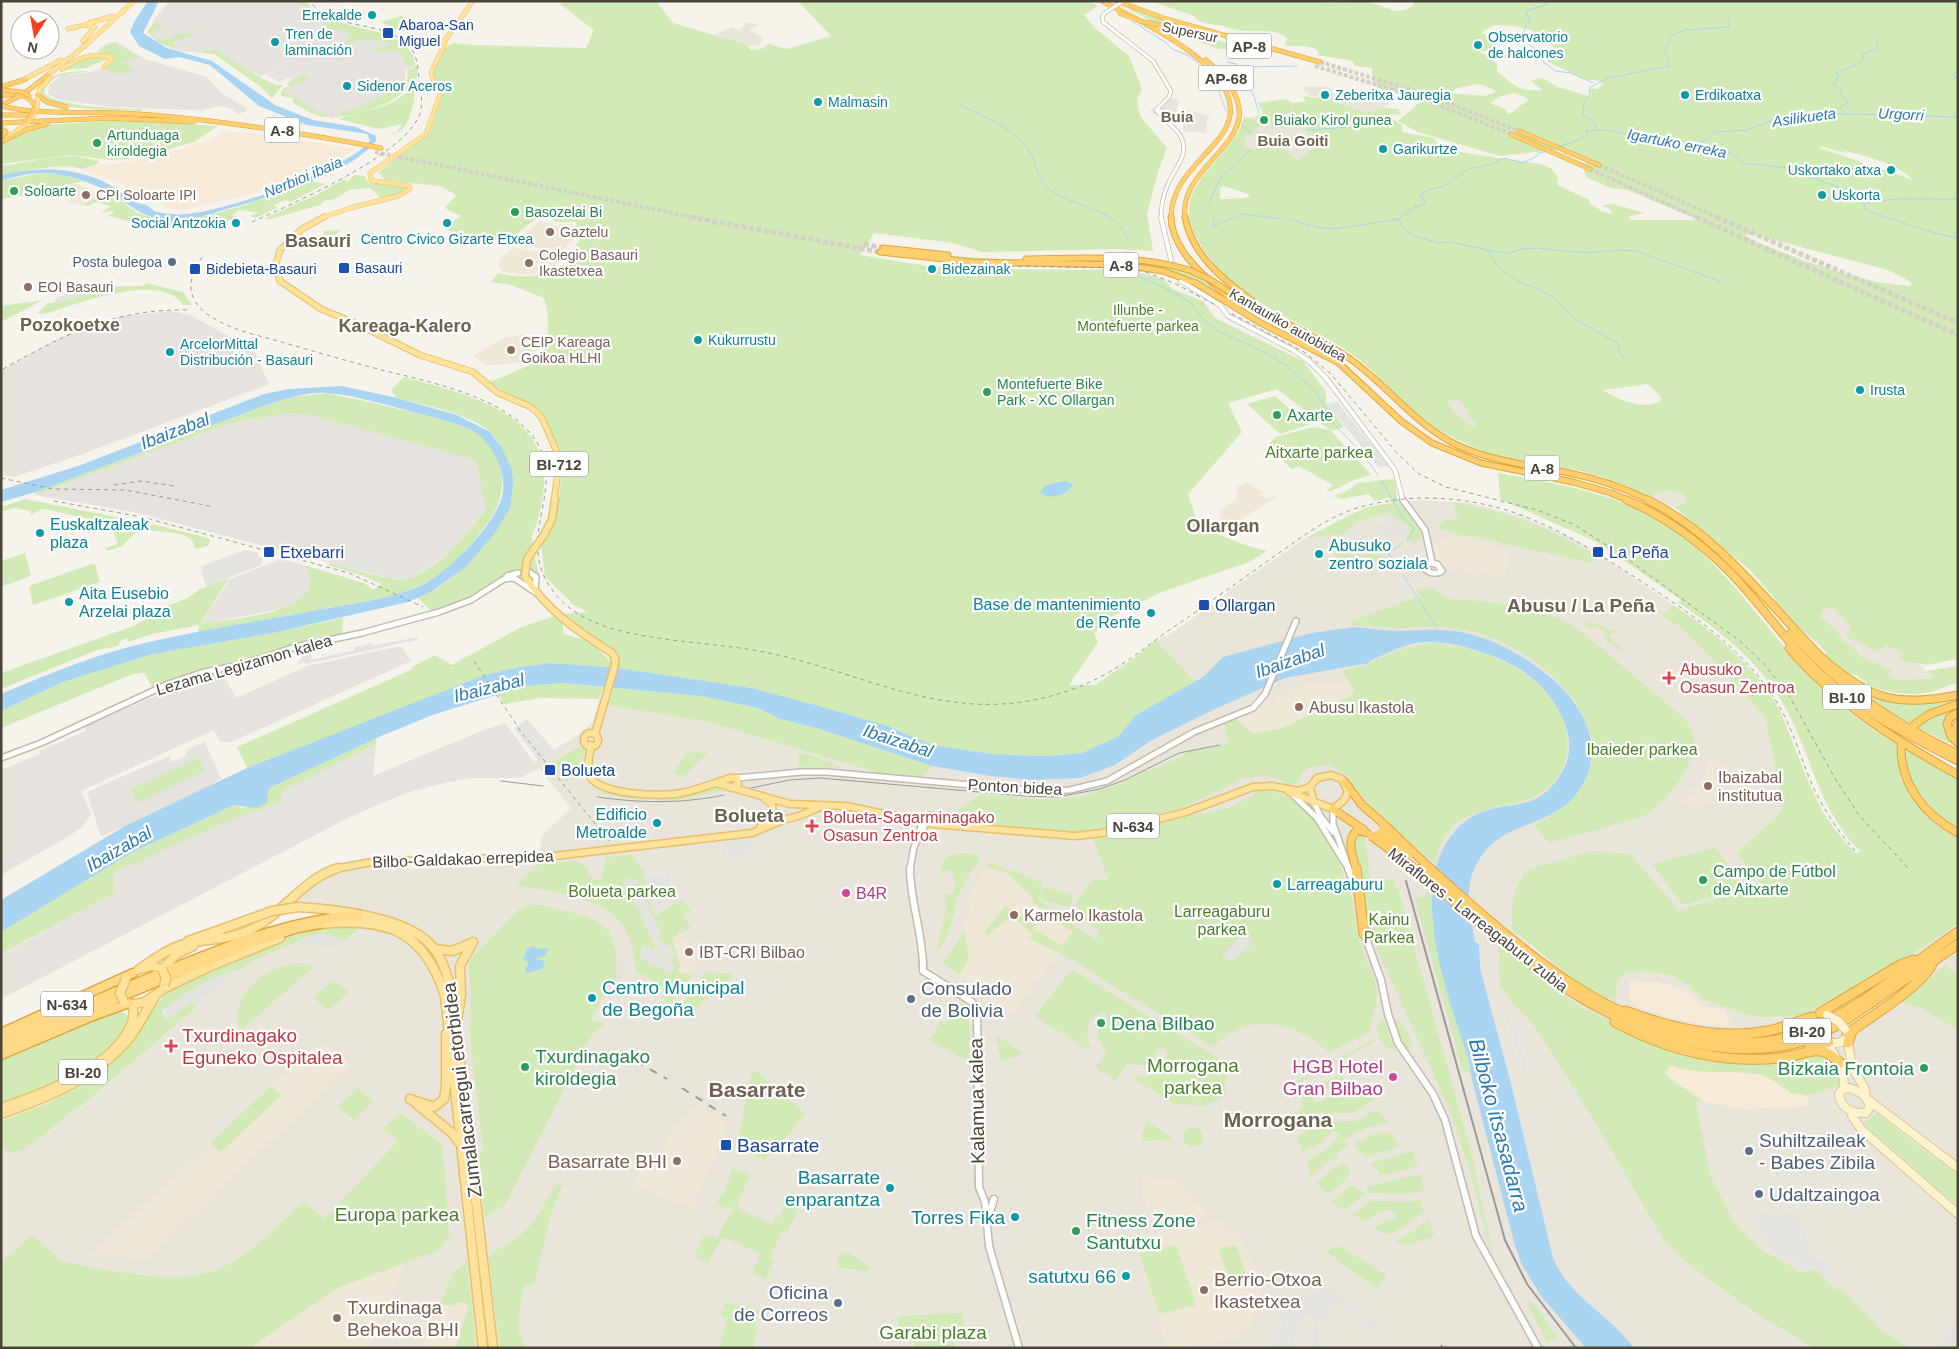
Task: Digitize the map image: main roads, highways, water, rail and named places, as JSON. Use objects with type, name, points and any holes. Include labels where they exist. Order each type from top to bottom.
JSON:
[{"type":"highway","name":"Supersur","points":[[1095,1],[1119,13],[1144,22],[1232,41],[1315,66]]},
{"type":"highway","name":"AP-68","points":[[1102,1],[1149,27],[1196,57],[1213,72],[1227,93],[1230,113],[1223,134],[1183,178],[1172,200],[1172,226],[1183,250],[1205,276],[1245,310],[1316,347],[1339,363]]},
{"type":"highway","name":"AP-68","points":[[1109,1],[1195,52],[1214,66],[1230,83],[1238,105],[1237,125],[1229,141],[1190,190],[1185,210],[1188,230],[1198,249],[1223,278],[1261,307],[1308,335]]},
{"type":"highway","name":"Supersur","points":[[1117,1],[1166,19],[1320,62]]},
{"type":"highway","points":[[2,105],[22,95],[50,76]]},
{"type":"highway","points":[[1,88],[26,79]]},
{"type":"highway","points":[[1,88],[30,96]]},
{"type":"highway","points":[[1,95],[15,94],[24,96],[36,106],[24,124],[1,140]]},
{"type":"highway","points":[[38,95],[47,102],[67,107],[166,115],[218,123]]},
{"type":"highway","points":[[2,105],[29,111],[99,111],[166,115]]},
{"type":"highway","name":"A-8","points":[[1,114],[123,116],[230,124],[363,145],[376,150],[230,124]]},
{"type":"highway","points":[[1,123],[24,124],[83,119],[144,119],[218,123]]},
{"type":"highway","points":[[1,140],[46,124],[144,119]]},
{"type":"highway","points":[[1,128],[6,132],[1,140]]},
{"type":"highway","points":[[1519,131],[1598,165]]},
{"type":"highway","points":[[1511,134],[1590,169]]},
{"type":"highway","name":"Kantauriko autobidea","points":[[1759,604],[1712,555],[1679,528],[1648,509],[1593,487],[1482,464],[1438,446],[1400,421],[1339,363],[1259,322],[1196,283],[1162,271],[1111,264],[967,261],[882,250],[1003,258],[1135,257],[1164,262],[1189,270],[1209,279],[1257,310],[1339,352],[1366,372],[1417,421],[1435,434],[1460,446],[1509,462],[1598,480],[1626,489],[1655,504],[1685,522],[1714,545],[1770,605]]},
{"type":"highway","points":[[1759,604],[1781,638],[1811,673],[1853,709],[1916,751],[1958,773]]},
{"type":"highway","name":"BI-10","points":[[1759,604],[1804,658],[1840,691],[1888,725],[1958,761]]},
{"type":"highway","points":[[1770,605],[1820,658],[1838,674],[1856,686],[1886,698],[1909,702],[1928,701],[1958,694]]},
{"type":"highway","name":"BI-10","points":[[1770,605],[1799,643],[1833,678],[1870,706],[1958,753]]},
{"type":"highway","points":[[1914,729],[1930,714],[1958,704]]},
{"type":"highway","points":[[1958,712],[1950,717],[1947,724],[1949,732],[1958,743]]},
{"type":"highway","points":[[1958,722],[1955,730],[1958,736]]},
{"type":"highway","points":[[1901,747],[1902,766],[1915,794],[1936,820],[1958,833]]},
{"type":"highway","name":"BI-20","points":[[1345,782],[1362,805],[1377,832]]},
{"type":"highway","name":"BI-20","points":[[1334,809],[1377,832]]},
{"type":"highway","points":[[1364,934],[1358,878],[1350,840],[1352,834],[1358,830],[1377,832],[1430,875]]},
{"type":"highway","name":"Miraflores - Larreagaburu zubia","points":[[1377,832],[1430,875],[1512,948],[1567,990],[1587,999]]},
{"type":"highway","name":"Zumalacarregui etorbidea","points":[[1,1040],[285,926],[328,917],[358,915]]},
{"type":"highway","name":"Zumalacarregui etorbidea","points":[[1,1046],[134,987],[254,942],[298,928],[320,924]]},
{"type":"highway","name":"BI-20","points":[[1587,999],[1628,1017],[1678,1034],[1720,1042],[1767,1041],[1788,1038],[1825,1022],[1958,932]]},
{"type":"highway","name":"BI-20","points":[[1587,999],[1633,1026],[1679,1041],[1722,1048],[1771,1048],[1793,1044],[1831,1028],[1958,944]]},
{"type":"highway","points":[[1587,999],[1658,1022],[1705,1032],[1756,1033],[1818,1017],[1900,965],[1926,955]]},
{"type":"highway","points":[[1848,1035],[1918,982],[1931,968],[1933,961]]},
{"type":"highway","name":"N-634","points":[[1,1033],[95,992],[136,971]]},
{"type":"highway","points":[[1587,999],[1599,1013],[1616,1023],[1646,1037],[1681,1049],[1727,1058],[1782,1056],[1820,1051],[1829,1054],[1841,1063]]},
{"type":"highway","name":"N-634","points":[[1,1055],[129,1003]]},
{"type":"highway","points":[[1782,1056],[1826,1041]]},
{"type":"main road","points":[[36,106],[40,88],[50,76],[130,1]]},
{"type":"main road","points":[[109,57],[85,50],[134,1]]},
{"type":"main road","name":"BI-712","points":[[473,1],[460,18],[431,72],[442,89],[428,131],[420,139],[374,169],[370,176],[371,179],[378,182],[404,184],[409,186],[410,189],[397,195],[340,210],[299,231],[286,243],[275,259],[274,264],[279,278],[317,307],[420,355],[473,372],[498,393],[529,406],[536,411],[542,418],[556,450],[559,465],[552,519],[544,535],[527,557],[524,570],[535,592],[576,630],[612,653],[615,662],[594,734],[598,736],[599,741],[591,745],[588,773],[593,782],[604,788],[635,793],[668,795],[716,783],[728,784]]},
{"type":"main road","points":[[84,43],[95,26],[83,25],[68,29],[78,25],[104,20],[112,16]]},
{"type":"main road","points":[[26,79],[56,64],[106,27]]},
{"type":"main road","points":[[94,53],[112,57],[111,60],[102,66],[108,61],[109,57]]},
{"type":"main road","points":[[50,76],[82,57],[98,55],[109,57]]},
{"type":"main road","points":[[15,94],[30,96],[36,106]]},
{"type":"main road","points":[[1279,787],[1298,791],[1310,787],[1317,778],[1323,775],[1335,776],[1345,782],[1347,797],[1334,809]]},
{"type":"main road","points":[[728,784],[738,781],[743,791]]},
{"type":"main road","points":[[728,784],[743,791],[789,803],[795,811],[786,819],[777,819],[767,799],[760,796]]},
{"type":"main road","name":"N-634","points":[[824,806],[853,807],[910,820],[921,828],[944,825],[1075,836],[1089,835],[1203,807],[1253,787],[1264,785],[1279,787]]},
{"type":"main road","points":[[1279,787],[1312,802]]},
{"type":"main road","points":[[1310,787],[1312,802]]},
{"type":"main road","name":"BI-20","points":[[1312,802],[1334,809]]},
{"type":"main road","points":[[773,811],[780,803],[824,806]]},
{"type":"main road","name":"Bilbo-Galdakao errepidea","points":[[136,971],[170,949],[234,936],[256,926],[272,916],[313,880],[329,871],[345,866],[372,862],[539,857],[752,833],[824,806]]},
{"type":"main road","name":"Bilbo-Galdakao errepidea","points":[[742,834],[764,825],[773,811]]},
{"type":"main road","points":[[170,949],[272,911],[298,907],[358,915]]},
{"type":"main road","name":"Zumalacarregui etorbidea","points":[[358,915],[380,918],[400,924],[417,933],[433,948],[448,974],[460,1143],[473,1221]]},
{"type":"main road","name":"Zumalacarregui etorbidea","points":[[320,924],[356,921],[396,929],[419,944],[433,962],[441,977],[452,1027],[473,1221]]},
{"type":"main road","points":[[160,991],[166,978],[162,970],[152,966],[136,971],[126,979],[120,992],[129,1003],[145,1002],[160,991],[243,952],[320,924]]},
{"type":"main road","name":"Bilbo-Galdakao errepidea","points":[[162,970],[177,954],[206,941]]},
{"type":"main road","points":[[433,948],[448,952],[456,951],[473,942],[461,959],[458,970],[461,1000],[444,1046],[446,1090],[444,1099],[434,1107],[410,1099],[452,1133],[460,1143]]},
{"type":"main road","name":"BI-20","points":[[1,1114],[53,1095],[84,1078],[103,1064],[129,1039],[160,991]]},
{"type":"main road","name":"BI-20","points":[[1,1108],[48,1092],[98,1061],[118,1043],[130,1026],[133,1017],[129,1003]]},
{"type":"main road","points":[[1818,1017],[1838,1020],[1848,1035],[1852,1067],[1865,1088],[1870,1107],[1866,1113],[1853,1113],[1843,1106],[1840,1093],[1844,1088],[1845,1078],[1841,1063],[1826,1041],[1816,1033],[1818,1017]]},
{"type":"main road","points":[[1826,1041],[1840,1043],[1848,1035]]},
{"type":"main road","points":[[1844,1088],[1854,1089],[1958,1168]]},
{"type":"main road","points":[[1853,1113],[1852,1116],[1861,1129],[1958,1214]]},
{"type":"main road","points":[[473,1221],[480,1288],[483,1348]]},
{"type":"main road","points":[[480,1288],[493,1348]]},
{"type":"water","points":[[148,1],[159,1],[143,33],[167,48],[212,61],[275,105],[313,120],[356,127],[376,136],[376,141],[347,165],[308,183],[204,216],[178,221],[169,221],[147,215],[110,192],[81,180],[60,175],[50,173],[32,174],[1,181],[1,175],[15,172],[44,169],[71,171],[98,179],[137,203],[147,205],[156,212],[188,214],[256,197],[312,176],[357,153],[370,141],[367,134],[307,125],[259,106],[210,65],[179,57],[165,59],[139,46],[130,32],[134,22]]},
{"type":"water","name":"Ibaizabal","points":[[342,386],[397,398],[457,415],[490,432],[501,446],[512,470],[513,486],[510,508],[495,533],[466,567],[429,593],[408,602],[273,633],[153,654],[63,682],[1,711],[1,694],[90,659],[168,638],[390,596],[424,584],[458,558],[490,521],[502,497],[503,480],[494,453],[476,433],[457,424],[340,394],[313,393],[266,405],[36,492],[1,502],[1,490],[81,465],[264,394],[289,389]]},
{"type":"water","points":[[1065,481],[1073,484],[1062,494],[1046,496],[1040,492],[1046,485]]},
{"type":"water","points":[[1354,627],[1397,631],[1453,631],[1470,634],[1494,642],[1520,655],[1544,672],[1566,692],[1582,715],[1591,740],[1590,765],[1578,792],[1567,804],[1554,813],[1512,831],[1486,850],[1472,874],[1469,903],[1475,942],[1479,944],[1480,968],[1511,1084],[1553,1258],[1569,1284],[1613,1325],[1634,1348],[1586,1348],[1541,1296],[1522,1265],[1515,1246],[1469,1062],[1440,965],[1432,914],[1432,890],[1436,867],[1445,845],[1455,831],[1473,816],[1494,808],[1531,801],[1543,795],[1559,777],[1569,751],[1568,733],[1565,723],[1553,701],[1536,681],[1515,666],[1491,655],[1462,646],[1436,642],[1411,644],[1369,661],[1369,663],[1285,678],[1217,708],[1152,740],[1115,765],[1080,778],[1033,780],[990,776],[932,766],[816,728],[780,719],[758,708],[701,696],[563,683],[526,686],[435,714],[381,736],[269,788],[268,802],[256,808],[234,805],[133,852],[1,932],[1,900],[125,826],[247,768],[485,675],[520,667],[550,663],[617,668],[752,688],[888,726],[932,745],[992,754],[1044,756],[1082,753],[1119,736],[1136,715],[1203,677],[1223,657],[1312,633]]},
{"type":"water","points":[[535,946],[537,949],[549,948],[545,956],[536,960],[543,960],[545,963],[542,969],[527,973],[525,970],[529,964],[523,958],[528,948]]},
{"type":"waterway","points":[[1548,1],[1546,5],[1525,11],[1530,19],[1524,30],[1525,35],[1521,38],[1535,49],[1536,56],[1555,71],[1571,73],[1593,83]]},
{"type":"waterway","points":[[1594,129],[1596,125],[1583,114],[1584,102],[1590,94],[1589,88],[1608,78],[1669,66],[1665,50],[1671,40],[1668,37],[1685,30],[1729,27],[1730,22],[1728,18]]},
{"type":"waterway","points":[[1132,21],[1165,42],[1172,49],[1189,56],[1198,63],[1218,89],[1226,111]]},
{"type":"waterway","name":"Asilikueta","points":[[1843,111],[1841,107],[1849,101],[1842,96],[1841,90],[1833,84],[1839,75],[1836,73],[1856,65],[1864,58],[1862,55],[1877,49],[1877,42]]},
{"type":"waterway","points":[[1227,62],[1236,64],[1236,69],[1254,96],[1259,113]]},
{"type":"waterway","points":[[1238,67],[1297,66]]},
{"type":"waterway","points":[[1951,73],[1958,80]]},
{"type":"waterway","points":[[958,104],[1014,134],[1022,141],[1032,155],[1040,178],[1048,188],[1065,198],[1108,216],[1124,231],[1128,242]]},
{"type":"waterway","name":"Asilikueta","points":[[1692,145],[1710,138],[1714,132],[1747,130],[1775,119],[1817,113],[1958,117]]},
{"type":"waterway","points":[[1241,124],[1252,134]]},
{"type":"waterway","points":[[1308,130],[1364,126]]},
{"type":"waterway","name":"Igartuko erreka","points":[[1559,146],[1574,142],[1588,135],[1586,131],[1609,130],[1640,137],[1665,138],[1677,145],[1699,146],[1733,154],[1742,163],[1787,168],[1847,191],[1868,203],[1901,199],[1958,199]]},
{"type":"waterway","points":[[1209,204],[1220,178],[1250,150]]},
{"type":"waterway","points":[[1398,219],[1413,208],[1426,203],[1420,194],[1430,189],[1444,186],[1469,169],[1495,163],[1504,158],[1523,163],[1537,156],[1538,153],[1545,152]]},
{"type":"waterway","points":[[1864,203],[1865,209],[1870,212],[1925,230],[1958,238]]},
{"type":"waterway","points":[[1211,227],[1243,214],[1282,219]]},
{"type":"waterway","points":[[1213,219],[1215,225]]},
{"type":"waterway","points":[[1291,220],[1321,228],[1335,229],[1398,219]]},
{"type":"waterway","points":[[1398,219],[1406,230],[1414,236],[1439,243],[1450,242],[1508,254],[1521,249],[1537,248],[1588,253],[1618,250],[1637,251],[1722,282]]},
{"type":"waterway","points":[[1487,250],[1493,260],[1507,274],[1551,296],[1573,317],[1620,345],[1618,351],[1627,361]]},
{"type":"waterway","points":[[1132,270],[1135,275],[1165,288],[1190,302],[1204,320],[1218,331],[1264,352],[1287,366],[1316,392],[1334,424],[1361,452],[1378,475]]},
{"type":"waterway","points":[[1381,480],[1403,518],[1414,528],[1407,540]]},
{"type":"waterway","points":[[1397,566],[1388,553],[1403,543]]},
{"type":"waterway","points":[[1403,575],[1439,631]]},
{"type":"tunnel","points":[[1320,62],[1428,95],[1519,131]]},
{"type":"tunnel","points":[[1315,66],[1423,99],[1511,134]]},
{"type":"tunnel","points":[[375,152],[697,218]]},
{"type":"tunnel","points":[[1599,165],[1719,218]]},
{"type":"tunnel","points":[[1590,169],[1698,218]]},
{"type":"tunnel","points":[[690,217],[880,252]]},
{"type":"tunnel","points":[[1696,217],[1958,335]]},
{"type":"tunnel","points":[[1716,217],[1958,323]]},
{"type":"tunnel","points":[[864,244],[883,248]]},
{"type":"tram line","points":[[751,788],[790,780],[820,778],[1025,796],[1057,797],[1100,789],[1125,780],[1179,753],[1220,745]]},
{"type":"tram line","points":[[501,781],[543,786]]},
{"type":"tram line","points":[[597,797],[660,802],[724,795]]},
{"type":"tram line","points":[[1406,881],[1505,1240],[1527,1284],[1576,1348]]},
{"type":"railway","points":[[252,222],[318,191],[368,163],[390,148],[407,133],[420,114],[422,99],[417,64],[409,46],[394,35],[382,30],[344,22],[331,17],[320,11],[309,1]]},
{"type":"railway","points":[[202,257],[194,271],[191,291],[202,310],[223,323],[250,333],[471,395],[515,418],[531,434],[542,453],[546,465],[546,485],[538,541],[539,563],[543,574],[548,584],[562,601],[581,616],[603,626],[652,637],[778,655],[924,697],[974,704],[1029,701],[1066,692],[1116,668],[1301,537],[1343,513],[1370,504],[1405,499],[1440,498],[1474,502],[1510,511],[1565,535],[1633,576],[1693,616],[1730,647],[1747,663],[1776,701],[1797,744],[1818,797],[1843,837],[1855,851]]},
{"type":"railway","points":[[962,269],[1006,266],[1117,268],[1143,271],[1174,283],[1304,352],[1330,373],[1398,454],[1419,474],[1446,487],[1537,510],[1575,525],[1619,553],[1740,641],[1763,663],[1787,692],[1836,780],[1859,815],[1908,868]]},
{"type":"railway","points":[[3,369],[49,344],[93,325],[115,318],[164,310],[191,310]]},
{"type":"railway","points":[[1,478],[53,489],[125,490],[210,506]]},
{"type":"railway","points":[[114,485],[141,481],[174,486]]},
{"type":"railway","points":[[54,501],[142,517],[349,573],[423,607]]},
{"type":"railway","points":[[474,661],[522,733],[609,841]]},
{"type":"railway","points":[[636,1061],[667,1079]]},
{"type":"railway","points":[[682,1088],[726,1116]]},
{"type":"place","name":"Errekalde","points":[[372,15]]},
{"type":"place","name":"Abaroa-San Miguel","points":[[388,33]]},
{"type":"place","name":"Tren de laminación","points":[[275,42]]},
{"type":"place","name":"Observatorio de halcones","points":[[1478,45]]},
{"type":"place","name":"Sidenor Aceros","points":[[347,86]]},
{"type":"place","name":"Zeberitxa Jauregia","points":[[1325,95]]},
{"type":"place","name":"Erdikoatxa","points":[[1685,95]]},
{"type":"place","name":"Malmasin","points":[[818,102]]},
{"type":"place","name":"Buiako Kirol gunea","points":[[1264,120]]},
{"type":"place","name":"Artunduaga kiroldegia","points":[[97,143]]},
{"type":"place","name":"Garikurtze","points":[[1383,149]]},
{"type":"place","name":"Uskortako atxa","points":[[1891,170]]},
{"type":"place","name":"Soloarte","points":[[14,191]]},
{"type":"place","name":"CPI Soloarte IPI","points":[[86,195]]},
{"type":"place","name":"Uskorta","points":[[1822,195]]},
{"type":"place","name":"Basozelai Bi","points":[[515,212]]},
{"type":"place","name":"Social Antzokia","points":[[236,223]]},
{"type":"place","name":"Centro Civico Gizarte Etxea","points":[[447,223]]},
{"type":"place","name":"Gaztelu","points":[[550,232]]},
{"type":"place","name":"Posta bulegoa","points":[[172,262]]},
{"type":"place","name":"Colegio Basauri Ikastetxea","points":[[529,263]]},
{"type":"place","name":"Basauri","points":[[344,268]]},
{"type":"place","name":"Bidebieta-Basauri","points":[[195,269]]},
{"type":"place","name":"Bidezainak","points":[[932,269]]},
{"type":"place","name":"EOI Basauri","points":[[28,287]]},
{"type":"place","name":"Kukurrustu","points":[[698,340]]},
{"type":"place","name":"CEIP Kareaga Goikoa HLHI","points":[[511,350]]},
{"type":"place","name":"ArcelorMittal Distribución - Basauri","points":[[170,352]]},
{"type":"place","name":"Irusta","points":[[1860,390]]},
{"type":"place","name":"Montefuerte Bike Park - XC Ollargan","points":[[987,392]]},
{"type":"place","name":"Axarte","points":[[1277,415]]},
{"type":"place","name":"Euskaltzaleak plaza","points":[[40,533]]},
{"type":"place","name":"Etxebarri","points":[[269,552]]},
{"type":"place","name":"La Peña","points":[[1598,552]]},
{"type":"place","name":"Abusuko zentro soziala","points":[[1319,554]]},
{"type":"place","name":"Aita Eusebio Arzelai plaza","points":[[69,602]]},
{"type":"place","name":"Ollargan","points":[[1204,605]]},
{"type":"place","name":"Base de mantenimiento de Renfe","points":[[1151,613]]},
{"type":"place","name":"Abusuko Osasun Zentroa","points":[[1669,678]]},
{"type":"place","name":"Abusu Ikastola","points":[[1299,707]]},
{"type":"place","name":"Bolueta","points":[[550,770]]},
{"type":"place","name":"Ibaizabal institutua","points":[[1708,786]]},
{"type":"place","name":"Edificio Metroalde","points":[[657,823]]},
{"type":"place","name":"Bolueta-Sagarminagako Osasun Zentroa","points":[[812,826]]},
{"type":"place","name":"Campo de Fútbol de Aitxarte","points":[[1703,880]]},
{"type":"place","name":"Larreagaburu","points":[[1277,884]]},
{"type":"place","name":"B4R","points":[[846,893]]},
{"type":"place","name":"Karmelo Ikastola","points":[[1014,915]]},
{"type":"place","name":"IBT-CRI Bilbao","points":[[689,952]]},
{"type":"place","name":"Centro Municipal de Begoña","points":[[592,998]]},
{"type":"place","name":"Consulado de Bolivia","points":[[911,999]]},
{"type":"place","name":"Dena Bilbao","points":[[1101,1023]]},
{"type":"place","name":"Txurdinagako Eguneko Ospitalea","points":[[171,1046]]},
{"type":"place","name":"Txurdinagako kiroldegia","points":[[525,1067]]},
{"type":"place","name":"Bizkaia Frontoia","points":[[1924,1068]]},
{"type":"place","name":"HGB Hotel Gran Bilbao","points":[[1393,1077]]},
{"type":"place","name":"Basarrate","points":[[726,1145]]},
{"type":"place","name":"Suhiltzaileak - Babes Zibila","points":[[1749,1151]]},
{"type":"place","name":"Basarrate BHI","points":[[677,1161]]},
{"type":"place","name":"Basarrate enparantza","points":[[890,1188]]},
{"type":"place","name":"Udaltzaingoa","points":[[1759,1194]]},
{"type":"place","name":"Torres Fika","points":[[1015,1217]]},
{"type":"place","name":"Fitness Zone Santutxu","points":[[1076,1231]]},
{"type":"place","name":"satutxu 66","points":[[1126,1276]]},
{"type":"place","name":"Berrio-Otxoa Ikastetxea","points":[[1204,1290]]},
{"type":"place","name":"Oficina de Correos","points":[[838,1303]]},
{"type":"place","name":"Txurdinaga Behekoa BHI","points":[[337,1318]]},
{"type":"district","name":"Buia","points":[[1177,116]]},
{"type":"district","name":"Buia Goiti","points":[[1293,140]]},
{"type":"district","name":"Basauri","points":[[318,241]]},
{"type":"district","name":"Pozokoetxe","points":[[70,325]]},
{"type":"district","name":"Kareaga-Kalero","points":[[405,326]]},
{"type":"district","name":"Ollargan","points":[[1223,526]]},
{"type":"district","name":"Abusu / La Peña","points":[[1581,605]]},
{"type":"district","name":"Bolueta","points":[[749,815]]},
{"type":"district","name":"Basarrate","points":[[757,1089]]},
{"type":"district","name":"Morrogana","points":[[1278,1119]]},
{"type":"water label","name":"Urgorri","points":[[1901,114]]},
{"type":"water label","name":"Nerbioi ibaia","points":[[303,177]]},
{"type":"water label","name":"Bilboko itsasadarra","points":[[1499,1125]]},
{"type":"park label","name":"Illunbe - Montefuerte parkea","points":[[1138,318]]},
{"type":"park label","name":"Aitxarte parkea","points":[[1319,452]]},
{"type":"park label","name":"Ibaieder parkea","points":[[1642,749]]},
{"type":"park label","name":"Bolueta parkea","points":[[622,891]]},
{"type":"park label","name":"Larreagaburu parkea","points":[[1222,920]]},
{"type":"park label","name":"Kainu Parkea","points":[[1389,928]]},
{"type":"park label","name":"Morrogana parkea","points":[[1193,1076]]},
{"type":"park label","name":"Europa parkea","points":[[397,1214]]},
{"type":"park label","name":"Garabi plaza","points":[[933,1332]]}]
